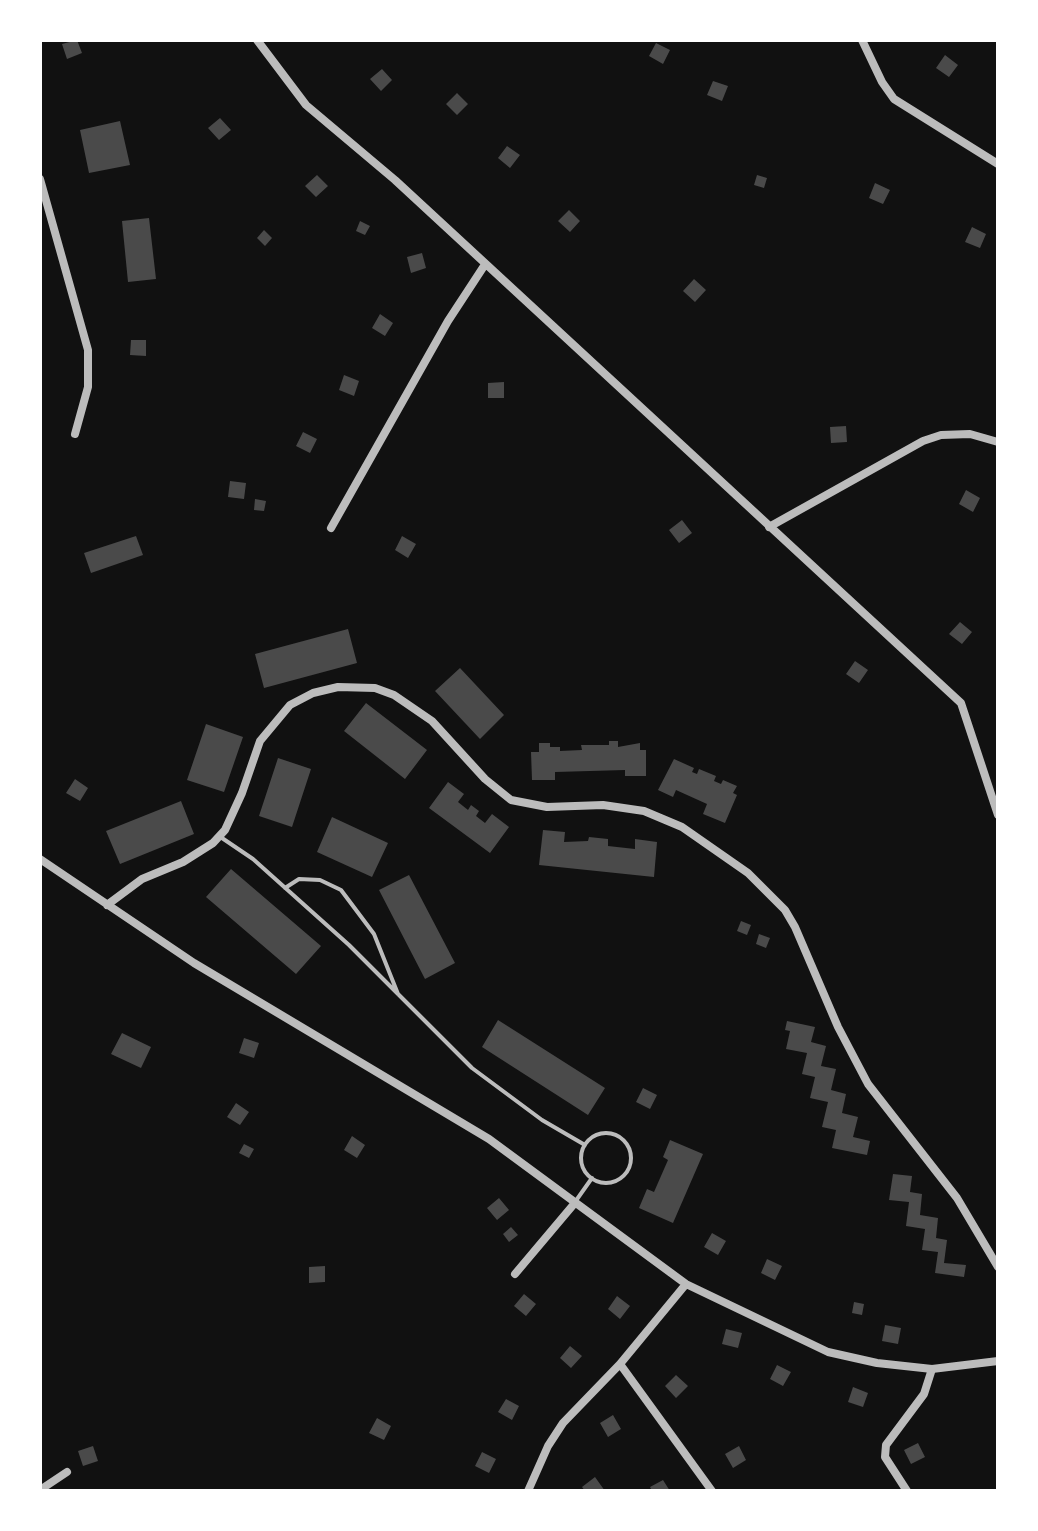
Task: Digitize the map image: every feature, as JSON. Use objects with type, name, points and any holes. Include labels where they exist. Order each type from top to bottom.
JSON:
[{"type":"street","points":[[257,40],[306,105],[395,180],[484,266],[685,445],[769,527],[961,703],[998,815]]},
{"type":"street","points":[[862,40],[876,72],[894,99],[998,164]]},
{"type":"street","points":[[40,179],[88,350],[88,387],[75,434]]},
{"type":"street","points":[[331,528],[448,321],[484,266]]},
{"type":"street","points":[[769,527],[923,441],[941,435],[970,434],[998,442]]},
{"type":"street","points":[[107,905],[142,879],[203,852],[219,836],[242,793],[268,727],[290,705],[313,693],[357,686],[394,695],[432,721],[485,779],[511,800],[547,807],[625,806],[682,827],[748,873],[785,910],[868,1084],[957,1198],[998,1267]]},
{"type":"street","points":[[40,859],[194,963],[456,1118],[686,1284],[828,1352],[877,1363],[932,1369],[998,1361]]},
{"type":"street","points":[[515,1274],[574,1204]]},
{"type":"street","points":[[528,1491],[548,1446],[563,1423],[620,1364],[686,1284]]},
{"type":"street","points":[[620,1364],[712,1491]]},
{"type":"street","points":[[907,1491],[885,1457],[886,1445],[924,1394],[932,1369]]},
{"type":"street","points":[[40,1490],[67,1472]]},
{"type":"lane","points":[[219,836],[253,859],[349,945],[472,1068],[542,1120],[585,1145]]},
{"type":"lane","points":[[285,888],[299,879],[320,880],[341,890],[374,934],[400,999]]},
{"type":"lane","points":[[607,1133],[624,1141],[631,1158],[623,1176],[606,1183],[592,1178],[583,1167],[585,1145],[597,1135],[607,1133]]},
{"type":"lane","points":[[574,1204],[592,1178]]},
{"type":"building","points":[[77,40],[82,53],[67,59],[62,44]]},
{"type":"building","points":[[656,43],[670,50],[663,64],[649,56]]},
{"type":"building","points":[[945,55],[958,65],[949,77],[936,68]]},
{"type":"building","points":[[382,69],[392,80],[381,91],[370,79]]},
{"type":"building","points":[[713,81],[728,86],[722,101],[707,95]]},
{"type":"building","points":[[457,93],[468,104],[457,115],[446,104]]},
{"type":"building","points":[[220,118],[231,130],[219,140],[208,128]]},
{"type":"building","points":[[120,121],[130,165],[89,173],[80,130]]},
{"type":"building","points":[[507,146],[520,155],[510,168],[498,158]]},
{"type":"building","points":[[317,175],[328,186],[316,197],[305,186]]},
{"type":"building","points":[[757,175],[767,178],[764,188],[754,185]]},
{"type":"building","points":[[875,183],[890,190],[883,204],[869,198]]},
{"type":"building","points":[[569,210],[580,221],[570,232],[558,221]]},
{"type":"building","points":[[149,218],[156,279],[128,282],[122,221]]},
{"type":"building","points":[[360,221],[370,226],[365,235],[356,231]]},
{"type":"building","points":[[972,227],[986,234],[980,248],[965,242]]},
{"type":"building","points":[[264,230],[272,238],[265,246],[257,238]]},
{"type":"building","points":[[422,253],[426,268],[411,273],[407,257]]},
{"type":"building","points":[[694,279],[706,290],[695,302],[683,291]]},
{"type":"building","points":[[380,314],[393,323],[385,336],[372,328]]},
{"type":"building","points":[[131,340],[146,340],[146,356],[130,355]]},
{"type":"building","points":[[344,375],[359,381],[354,396],[339,390]]},
{"type":"building","points":[[504,382],[504,398],[488,398],[488,383]]},
{"type":"building","points":[[846,426],[847,442],[831,443],[830,427]]},
{"type":"building","points":[[303,432],[317,439],[310,453],[296,446]]},
{"type":"building","points":[[230,481],[246,483],[244,499],[228,497]]},
{"type":"building","points":[[966,490],[980,498],[973,512],[959,504]]},
{"type":"building","points":[[255,499],[266,501],[264,511],[254,510]]},
{"type":"building","points":[[682,520],[692,533],[679,543],[669,530]]},
{"type":"building","points":[[136,536],[143,555],[91,573],[84,553]]},
{"type":"building","points":[[402,536],[416,544],[408,558],[395,550]]},
{"type":"building","points":[[960,622],[972,632],[962,644],[949,634]]},
{"type":"building","points":[[348,629],[357,663],[264,688],[255,654]]},
{"type":"building","points":[[855,661],[868,670],[859,683],[846,674]]},
{"type":"building","points":[[460,668],[504,715],[480,739],[435,691]]},
{"type":"building","points":[[366,703],[427,750],[405,779],[344,731]]},
{"type":"building","points":[[206,724],[243,737],[224,792],[187,780]]},
{"type":"building","points":[[609,741],[618,741],[618,747],[640,743],[640,750],[646,750],[646,776],[625,776],[625,770],[555,772],[555,780],[532,780],[531,752],[539,752],[539,743],[550,743],[550,747],[560,747],[560,751],[582,750],[581,745],[609,745]]},
{"type":"building","points":[[278,758],[311,769],[292,827],[259,816]]},
{"type":"building","points":[[674,759],[694,768],[692,772],[697,774],[699,769],[716,776],[714,781],[721,784],[723,780],[737,786],[733,793],[737,795],[725,823],[703,814],[707,804],[676,790],[673,797],[658,790]]},
{"type":"building","points":[[75,779],[88,788],[80,801],[66,793]]},
{"type":"building","points":[[448,782],[464,794],[458,802],[468,810],[471,805],[479,811],[476,816],[485,823],[492,814],[509,827],[490,853],[429,808]]},
{"type":"building","points":[[181,801],[194,834],[120,864],[106,831]]},
{"type":"building","points":[[332,817],[388,843],[372,877],[317,852]]},
{"type":"building","points":[[543,830],[565,832],[564,842],[588,841],[589,837],[608,839],[608,846],[635,849],[635,839],[657,842],[654,877],[539,865]]},
{"type":"building","points":[[231,869],[321,946],[296,974],[206,897]]},
{"type":"building","points":[[409,875],[455,963],[425,979],[379,890]]},
{"type":"building","points":[[741,921],[751,925],[747,935],[737,931]]},
{"type":"building","points":[[759,934],[770,938],[766,948],[756,944]]},
{"type":"building","points":[[498,1020],[605,1088],[588,1115],[482,1047]]},
{"type":"building","points":[[787,1021],[815,1027],[811,1042],[826,1046],[821,1066],[836,1069],[831,1090],[846,1094],[842,1113],[858,1117],[853,1137],[870,1141],[867,1155],[832,1148],[836,1130],[822,1127],[828,1102],[810,1098],[815,1077],[802,1074],[807,1053],[786,1049],[790,1031],[785,1030]]},
{"type":"building","points":[[122,1033],[151,1047],[141,1068],[111,1054]]},
{"type":"building","points":[[244,1038],[259,1043],[254,1058],[239,1053]]},
{"type":"building","points":[[643,1088],[657,1095],[650,1109],[636,1102]]},
{"type":"building","points":[[236,1103],[249,1112],[240,1125],[227,1117]]},
{"type":"building","points":[[352,1136],[365,1145],[357,1158],[344,1150]]},
{"type":"building","points":[[670,1140],[703,1154],[673,1223],[639,1208],[647,1189],[654,1192],[668,1160],[663,1157]]},
{"type":"building","points":[[244,1144],[254,1149],[249,1158],[239,1153]]},
{"type":"building","points":[[893,1174],[912,1176],[910,1192],[922,1194],[920,1215],[938,1218],[936,1238],[947,1240],[944,1263],[966,1265],[964,1277],[935,1273],[938,1252],[922,1250],[925,1229],[906,1226],[909,1202],[889,1200]]},
{"type":"building","points":[[499,1198],[509,1210],[497,1220],[487,1208]]},
{"type":"building","points":[[511,1227],[518,1235],[509,1242],[503,1234]]},
{"type":"building","points":[[712,1233],[726,1241],[718,1255],[704,1247]]},
{"type":"building","points":[[767,1259],[782,1266],[775,1280],[761,1273]]},
{"type":"building","points":[[325,1266],[325,1282],[309,1283],[309,1267]]},
{"type":"building","points":[[524,1294],[536,1304],[526,1316],[514,1306]]},
{"type":"building","points":[[617,1296],[630,1306],[620,1319],[608,1309]]},
{"type":"building","points":[[854,1302],[864,1304],[862,1315],[852,1313]]},
{"type":"building","points":[[885,1325],[901,1328],[898,1344],[882,1341]]},
{"type":"building","points":[[726,1329],[742,1333],[738,1348],[722,1344]]},
{"type":"building","points":[[570,1346],[582,1356],[571,1368],[560,1358]]},
{"type":"building","points":[[777,1365],[791,1372],[783,1386],[770,1379]]},
{"type":"building","points":[[676,1375],[688,1386],[676,1398],[665,1386]]},
{"type":"building","points":[[853,1387],[868,1393],[863,1407],[848,1402]]},
{"type":"building","points":[[506,1399],[519,1406],[512,1420],[498,1412]]},
{"type":"building","points":[[613,1415],[621,1429],[608,1437],[600,1423]]},
{"type":"building","points":[[377,1418],[391,1426],[384,1440],[369,1433]]},
{"type":"building","points":[[918,1443],[925,1457],[911,1464],[904,1450]]},
{"type":"building","points":[[93,1446],[98,1461],[83,1466],[78,1451]]},
{"type":"building","points":[[739,1446],[746,1460],[733,1468],[725,1454]]},
{"type":"building","points":[[482,1452],[496,1459],[489,1473],[475,1466]]},
{"type":"building","points":[[595,1477],[605,1491],[585,1491],[582,1487]]},
{"type":"building","points":[[663,1480],[670,1491],[652,1491],[650,1487]]}]
